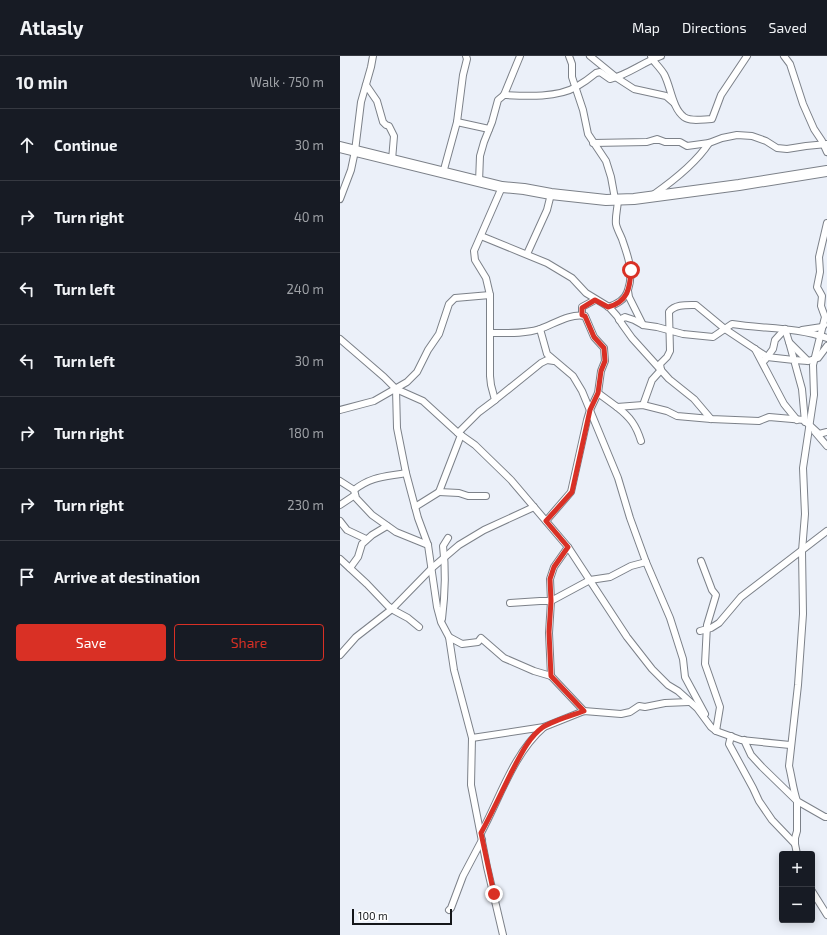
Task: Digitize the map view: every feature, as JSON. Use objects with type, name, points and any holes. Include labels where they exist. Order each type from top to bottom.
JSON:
[{"type":"highway","points":[[340,147],[502,187],[606,200],[650,197],[827,171]]},
{"type":"street","points":[[340,199],[351,170],[361,102],[373,56]]},
{"type":"street","points":[[479,182],[480,156],[498,100],[504,95],[520,56]]},
{"type":"street","points":[[569,56],[572,64],[574,88],[583,110],[588,134],[606,161],[611,177],[616,199],[616,225],[625,248],[631,270],[630,283],[626,295],[621,301],[608,307]]},
{"type":"street","points":[[590,56],[617,78],[634,89],[666,96],[674,103],[684,117],[692,120],[712,119],[722,95],[747,56]]},
{"type":"street","points":[[504,95],[537,96],[554,94],[574,88],[596,73],[600,72],[606,78],[610,79],[617,78],[652,58],[661,56]]},
{"type":"street","points":[[784,56],[790,64],[803,104],[814,129],[825,144],[827,152]]},
{"type":"street","points":[[443,173],[457,122],[467,57]]},
{"type":"street","points":[[652,58],[664,74],[674,103]]},
{"type":"street","points":[[366,85],[376,101],[383,122],[389,126],[394,136],[392,160]]},
{"type":"street","points":[[457,122],[489,129]]},
{"type":"street","points":[[593,143],[647,142],[657,139],[665,142],[680,142],[686,146],[709,143],[722,138],[737,135],[752,136],[766,141],[777,148],[787,150],[825,144]]},
{"type":"street","points":[[650,197],[684,171],[702,154],[709,143]]},
{"type":"street","points":[[495,400],[490,376],[490,295],[486,278],[475,260],[474,255],[475,247],[502,187]]},
{"type":"street","points":[[527,254],[547,210],[551,194]]},
{"type":"street","points":[[797,851],[795,844],[797,831],[797,801],[793,790],[793,779],[789,766],[790,746],[798,685],[803,614],[802,551],[805,514],[803,468],[808,424],[814,395],[812,362],[825,325],[825,317],[820,306],[822,296],[817,287],[820,272],[819,257],[827,222]]},
{"type":"street","points":[[825,234],[827,245]]},
{"type":"street","points":[[481,236],[527,254],[572,278],[586,293],[608,307],[632,338],[661,370],[694,398],[711,420]]},
{"type":"street","points":[[628,290],[629,297],[643,325]]},
{"type":"street","points":[[340,410],[374,401],[407,382],[417,372],[428,350],[439,334],[449,304],[456,298],[490,295]]},
{"type":"street","points":[[546,521],[572,492],[590,410],[598,393],[601,371],[605,361],[604,348],[594,337],[585,316],[582,315],[582,308],[595,300]]},
{"type":"street","points":[[661,370],[660,364],[667,357],[670,351],[669,312],[671,309],[681,306],[696,305],[725,329],[767,356],[812,362],[821,355],[827,346]]},
{"type":"street","points":[[490,333],[517,333],[540,329],[562,319],[582,315]]},
{"type":"street","points":[[619,320],[625,317],[643,325],[683,334],[713,337],[732,324],[792,330],[827,338]]},
{"type":"street","points":[[792,330],[808,329],[825,325]]},
{"type":"street","points":[[540,329],[547,354],[573,376],[582,391],[618,478],[630,518],[646,562],[670,618],[683,659],[685,677],[714,729]]},
{"type":"street","points":[[785,329],[802,389],[808,424],[827,445]]},
{"type":"street","points":[[762,365],[773,348],[775,340],[785,329]]},
{"type":"street","points":[[340,339],[396,389],[423,401],[459,434],[490,458],[511,480],[568,547],[627,637],[652,669],[668,685],[678,690],[697,708],[714,729],[744,740],[790,746]]},
{"type":"street","points":[[789,342],[812,362]]},
{"type":"street","points":[[755,349],[762,365],[784,404],[797,420]]},
{"type":"street","points":[[439,492],[459,434],[479,412],[541,363],[547,360],[554,361]]},
{"type":"street","points":[[643,405],[652,380],[661,370]]},
{"type":"street","points":[[396,389],[397,428],[406,473],[415,507],[428,545],[437,607],[441,622],[449,637],[454,670],[472,738],[471,785],[503,935]]},
{"type":"street","points":[[598,393],[626,414],[636,427],[641,441]]},
{"type":"street","points":[[617,406],[643,405],[667,411],[677,416],[711,420],[759,421],[770,417],[797,420],[808,424],[819,434],[827,432]]},
{"type":"street","points":[[340,505],[363,483],[375,478],[406,473]]},
{"type":"street","points":[[340,481],[355,492],[356,498],[372,515],[387,526],[396,532],[428,545]]},
{"type":"street","points":[[415,507],[439,492],[459,493],[468,496],[486,496]]},
{"type":"street","points":[[340,655],[356,637],[392,609],[432,568],[459,546],[484,530],[534,507]]},
{"type":"street","points":[[340,521],[347,530],[366,539]]},
{"type":"street","points":[[350,568],[358,557],[362,544],[366,539],[387,526]]},
{"type":"street","points":[[700,631],[712,628],[719,623],[741,597],[827,532]]},
{"type":"street","points":[[441,622],[443,606],[444,558],[442,546],[448,538]]},
{"type":"street","points":[[551,676],[549,632],[551,601],[550,579],[551,572],[568,547]]},
{"type":"street","points":[[340,559],[392,609],[408,618],[419,627]]},
{"type":"street","points":[[701,561],[712,590],[716,595],[707,629],[705,664],[720,707],[714,729]]},
{"type":"street","points":[[510,603],[551,601],[590,580],[610,577],[632,566],[646,562]]},
{"type":"street","points":[[449,637],[462,644],[478,642],[481,638],[504,658],[534,671],[551,676],[584,711]]},
{"type":"street","points":[[472,738],[544,727],[584,711],[621,714],[630,712],[639,706],[645,707],[665,703],[689,702]]},
{"type":"street","points":[[449,910],[502,790],[524,749],[533,736],[544,727]]},
{"type":"street","points":[[731,736],[729,744],[759,801],[772,820],[795,844]]},
{"type":"street","points":[[744,740],[751,755],[797,801],[826,817]]},
{"type":"street","points":[[815,896],[827,915]]},
{"type":"route","points":[[494,894],[487,867],[481,833],[496,801],[517,760],[533,736],[544,727],[584,711],[551,676],[549,632],[551,601],[550,579],[551,572],[568,547],[546,521],[572,492],[584,433],[590,410],[598,393],[602,366],[605,361],[604,348],[594,337],[585,316],[582,315],[582,308],[595,300],[608,307],[621,301],[628,290],[631,270]]}]
